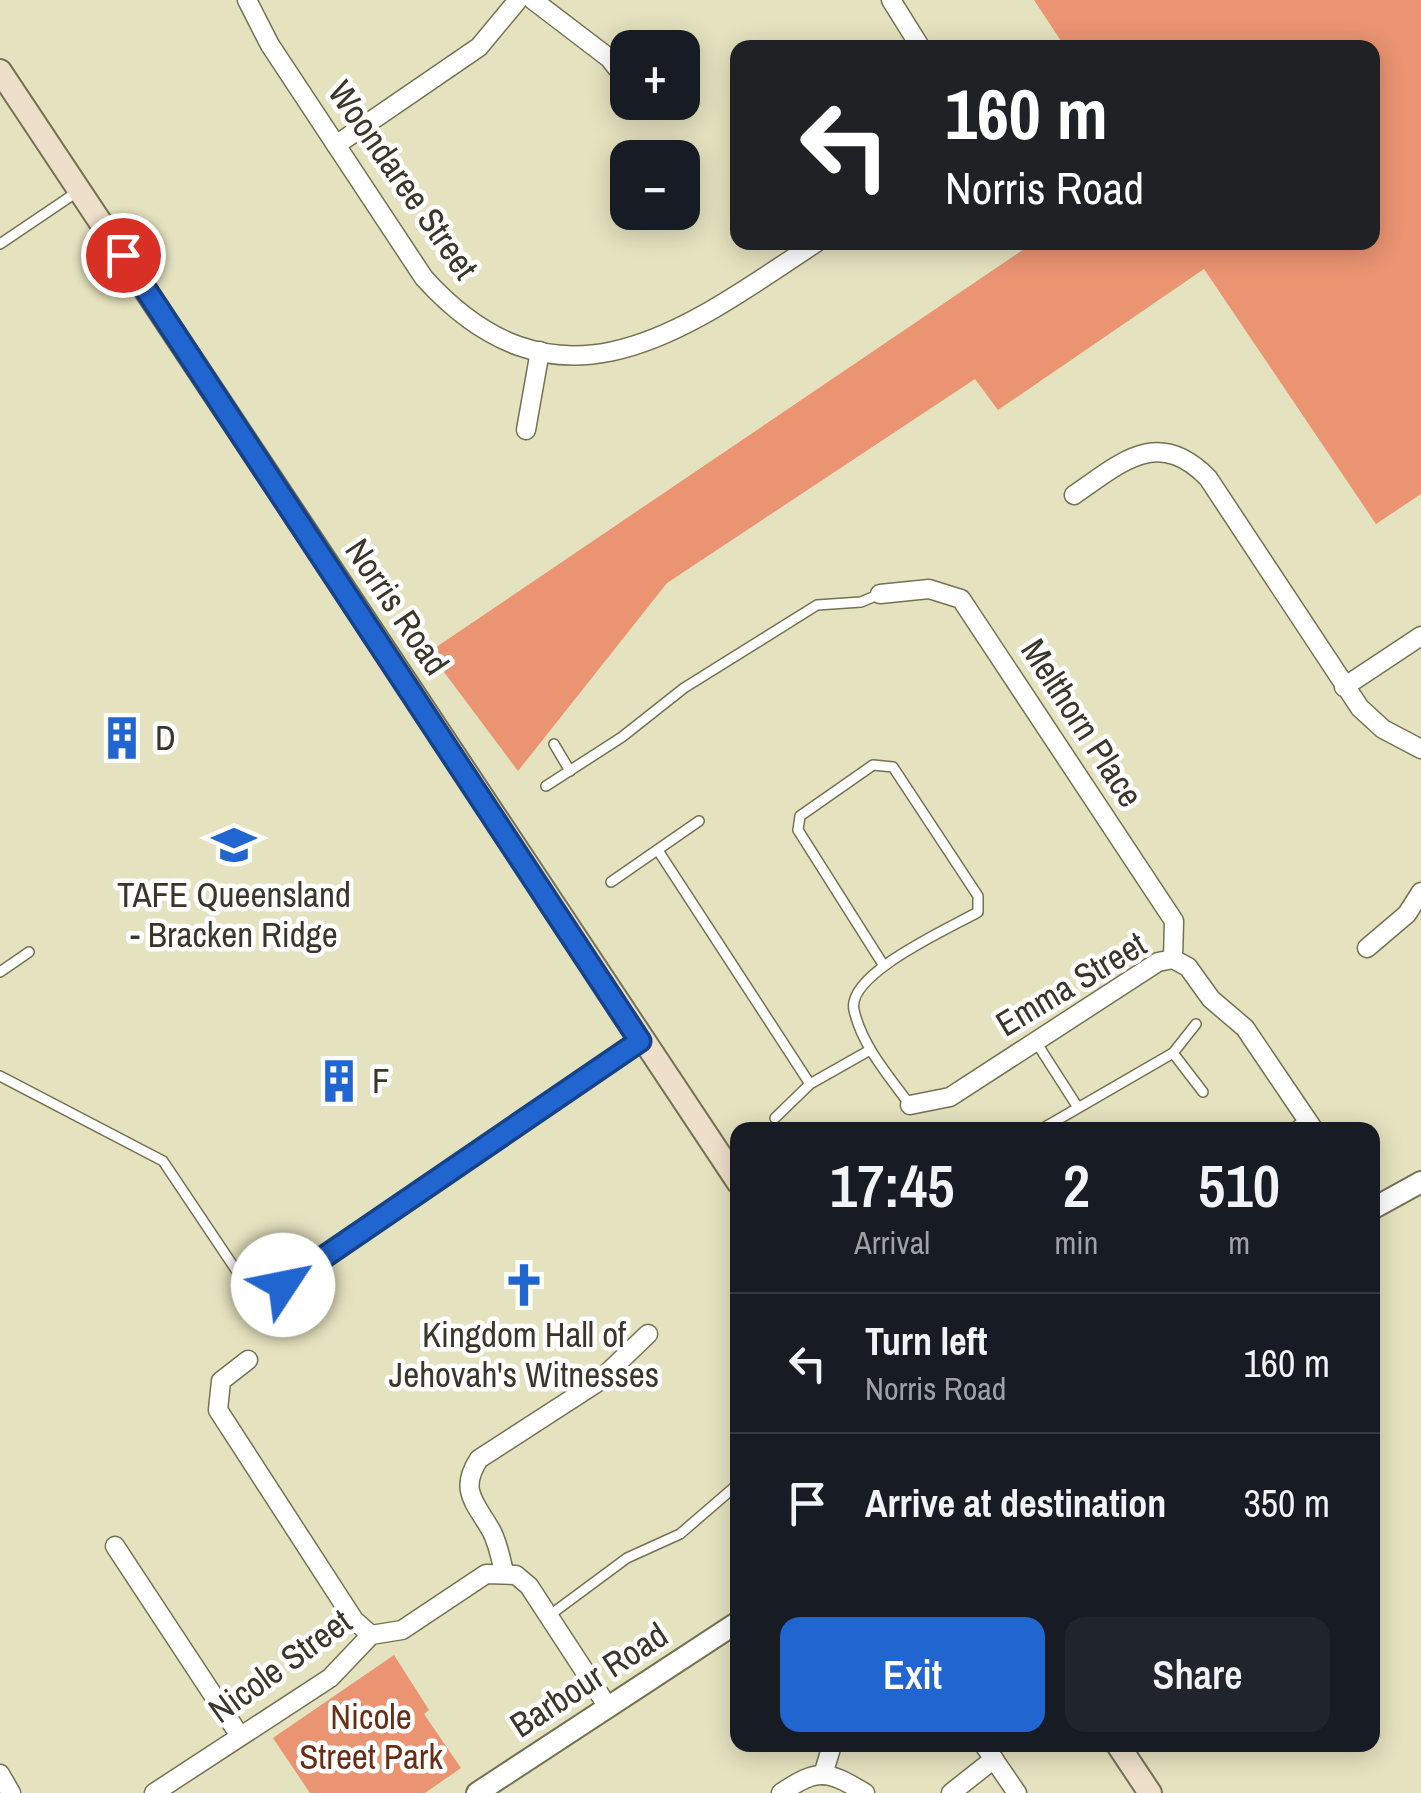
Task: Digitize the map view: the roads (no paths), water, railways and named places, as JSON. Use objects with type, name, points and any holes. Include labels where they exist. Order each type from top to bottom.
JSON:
[{"type":"main road","name":"Norris Road","points":[[0,70],[640,1041],[730,1170]]},
{"type":"main road","points":[[1123,1752],[1150,1793]]},
{"type":"street","name":"Woondaree Street","points":[[247,0],[270,45],[415,265],[448,304],[474,323],[540,351],[612,353],[676,333],[805,250]]},
{"type":"street","points":[[336,145],[479,47],[518,0]]},
{"type":"street","points":[[533,0],[610,59]]},
{"type":"street","points":[[891,0],[916,40]]},
{"type":"street","points":[[526,430],[540,351]]},
{"type":"street","points":[[1074,495],[1139,454],[1177,454],[1192,461],[1208,478],[1344,687],[1383,729],[1421,750]]},
{"type":"street","name":"Melthorn Place","points":[[880,594],[929,590],[962,599],[1174,921],[1173,959]]},
{"type":"street","points":[[1344,687],[1421,636]]},
{"type":"street","points":[[1367,948],[1407,914],[1421,892]]},
{"type":"street","name":"Emma Street","points":[[910,1105],[950,1097],[1158,962],[1173,959],[1188,967],[1211,999],[1245,1028],[1302,1122]]},
{"type":"street","points":[[1380,1205],[1421,1182]]},
{"type":"street","points":[[608,1707],[529,1586],[504,1572],[494,1536],[466,1490],[468,1475],[479,1459],[598,1382],[648,1334]]},
{"type":"street","points":[[248,1360],[221,1381],[218,1410],[354,1620],[371,1635]]},
{"type":"street","points":[[116,1546],[240,1736]]},
{"type":"street","name":"Nicole Street","points":[[154,1793],[330,1678],[358,1654],[371,1635],[402,1630],[486,1574],[504,1572]]},
{"type":"street","name":"Barbour Road","points":[[476,1793],[730,1627]]},
{"type":"street","points":[[823,1775],[830,1752]]},
{"type":"street","points":[[951,1793],[989,1752],[1017,1793]]},
{"type":"street","points":[[0,1774],[11,1793]]},
{"type":"street","points":[[782,1793],[810,1774],[837,1776],[864,1793]]},
{"type":"lane","points":[[0,244],[80,190]]},
{"type":"lane","points":[[546,786],[622,737],[684,688],[817,605],[861,602],[880,594]]},
{"type":"lane","points":[[554,744],[570,770]]},
{"type":"lane","points":[[884,966],[798,830],[800,816],[873,765],[893,767],[978,896],[978,912],[884,966],[859,985],[852,1007],[870,1050],[910,1105]]},
{"type":"lane","points":[[611,882],[659,852],[699,820]]},
{"type":"lane","points":[[659,852],[810,1084]]},
{"type":"lane","points":[[0,972],[28,952]]},
{"type":"lane","points":[[1052,1122],[1173,1053],[1196,1024]]},
{"type":"lane","points":[[0,1076],[163,1161],[240,1276],[262,1289],[283,1285],[640,1041]]},
{"type":"lane","points":[[1036,1042],[1076,1106]]},
{"type":"lane","points":[[775,1118],[810,1084],[870,1050]]},
{"type":"lane","points":[[1173,1053],[1203,1092]]},
{"type":"lane","points":[[547,1616],[627,1558],[680,1534],[730,1491]]},
{"type":"place","name":"D","points":[[122,738]]},
{"type":"place","name":"TAFE Queensland - Bracken Ridge","points":[[234,845]]},
{"type":"place","name":"F","points":[[339,1081]]},
{"type":"place","name":"Kingdom Hall of Jehovah's Witnesses","points":[[524,1285]]},
{"type":"park label","name":"Nicole Street Park","points":[[371,1737]]}]
